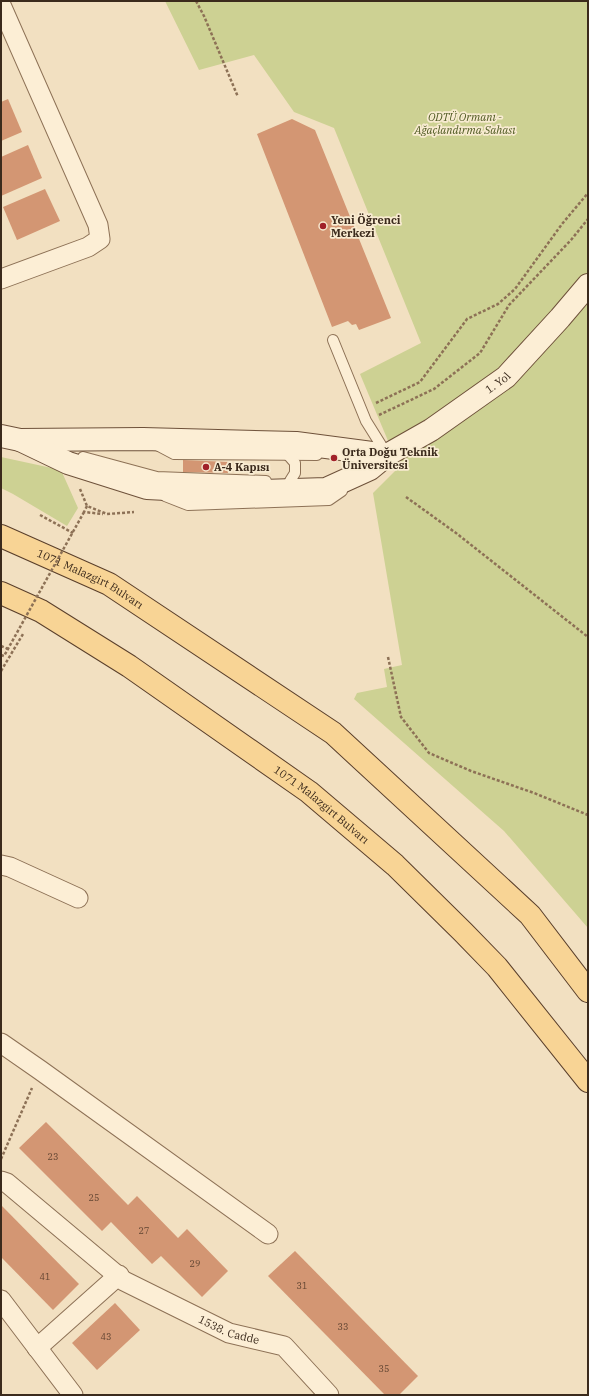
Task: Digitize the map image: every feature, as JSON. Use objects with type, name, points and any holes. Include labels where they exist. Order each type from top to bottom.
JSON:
[{"type":"main road","name":"1071 Malazgirt Bulvarı","points":[[1,536],[109,584],[334,733],[530,915],[588,991]]},
{"type":"main road","name":"1071 Malazgirt Bulvarı","points":[[1,593],[41,612],[129,666],[309,792],[395,865],[492,962],[588,1081]]},
{"type":"street","points":[[1,5],[98,225],[100,239],[88,247],[1,279]]},
{"type":"street","name":"1. Yol","points":[[10,438],[68,463],[152,483],[226,492],[326,490],[370,469],[387,455],[431,430],[506,377],[588,285]]},
{"type":"street","points":[[10,438],[143,439],[296,443],[387,455]]},
{"type":"street","points":[[1,865],[10,867],[78,898]]},
{"type":"street","points":[[1,1043],[268,1234]]},
{"type":"street","name":"1538. Cadde","points":[[1,1182],[7,1183],[119,1275],[124,1281],[229,1334],[284,1346],[329,1395]]},
{"type":"street","points":[[37,1348],[119,1275]]},
{"type":"street","points":[[1,1300],[73,1395]]},
{"type":"lane","points":[[333,340],[366,421],[387,455]]},
{"type":"lane","points":[[10,438],[152,483],[290,481],[324,478],[370,469]]},
{"type":"lane","points":[[143,439],[174,454],[387,455]]},
{"type":"lane","points":[[288,455],[295,463],[295,473],[290,481]]},
{"type":"path","points":[[196,1],[204,16],[238,97]]},
{"type":"path","points":[[362,410],[420,382],[467,319],[498,304],[514,289],[562,224],[588,193]]},
{"type":"path","points":[[366,421],[434,389],[480,353],[509,305],[571,240],[588,219]]},
{"type":"path","points":[[68,463],[87,506],[107,514]]},
{"type":"path","points":[[406,497],[456,533],[588,637]]},
{"type":"path","points":[[1,655],[4,656],[87,506]]},
{"type":"path","points":[[84,512],[107,514],[134,512]]},
{"type":"path","points":[[40,515],[73,533]]},
{"type":"path","points":[[1,671],[23,634]]},
{"type":"path","points":[[1,646],[8,649]]},
{"type":"path","points":[[388,657],[401,717],[429,753],[470,771],[534,793],[588,815]]},
{"type":"path","points":[[2,660],[6,661]]},
{"type":"path","points":[[1,1159],[40,1070]]},
{"type":"green space","name":"ODTÜ Ormanı - Ağaçlandırma Sahası","points":[[165,1],[588,1],[588,928],[504,831],[354,699],[357,693],[387,687],[384,669],[402,665],[373,493],[399,467],[360,374],[421,343],[334,128],[294,112],[254,55],[199,70]]},
{"type":"green space","points":[[1,457],[61,470],[78,508],[67,526],[1,488]]},
{"type":"building","points":[[8,99],[22,132],[1,141],[1,102]]},
{"type":"building","name":"Yeni Öğrenci Merkezi","points":[[292,119],[315,130],[391,318],[359,330],[356,324],[352,325],[348,321],[332,327],[257,134]]},
{"type":"building","points":[[28,145],[42,178],[1,196],[1,157]]},
{"type":"building","points":[[45,189],[60,221],[17,240],[3,207]]},
{"type":"building","name":"A-4 Kapısı","points":[[183,460],[229,462],[228,473],[183,472]]},
{"type":"building","points":[[46,1122],[128,1205],[137,1196],[178,1238],[187,1229],[228,1271],[202,1297],[161,1256],[152,1264],[111,1222],[102,1231],[19,1148]]},
{"type":"building","points":[[1,1205],[79,1284],[53,1310],[1,1257]]},
{"type":"building","points":[[295,1251],[418,1376],[399,1395],[385,1395],[268,1276]]},
{"type":"building","points":[[115,1303],[140,1330],[97,1370],[72,1343]]},
{"type":"place","name":"Yeni Öğrenci Merkezi","points":[[323,226]]},
{"type":"place","name":"Orta Doğu Teknik Üniversitesi","points":[[334,458]]},
{"type":"place","name":"A-4 Kapısı","points":[[206,467]]}]
